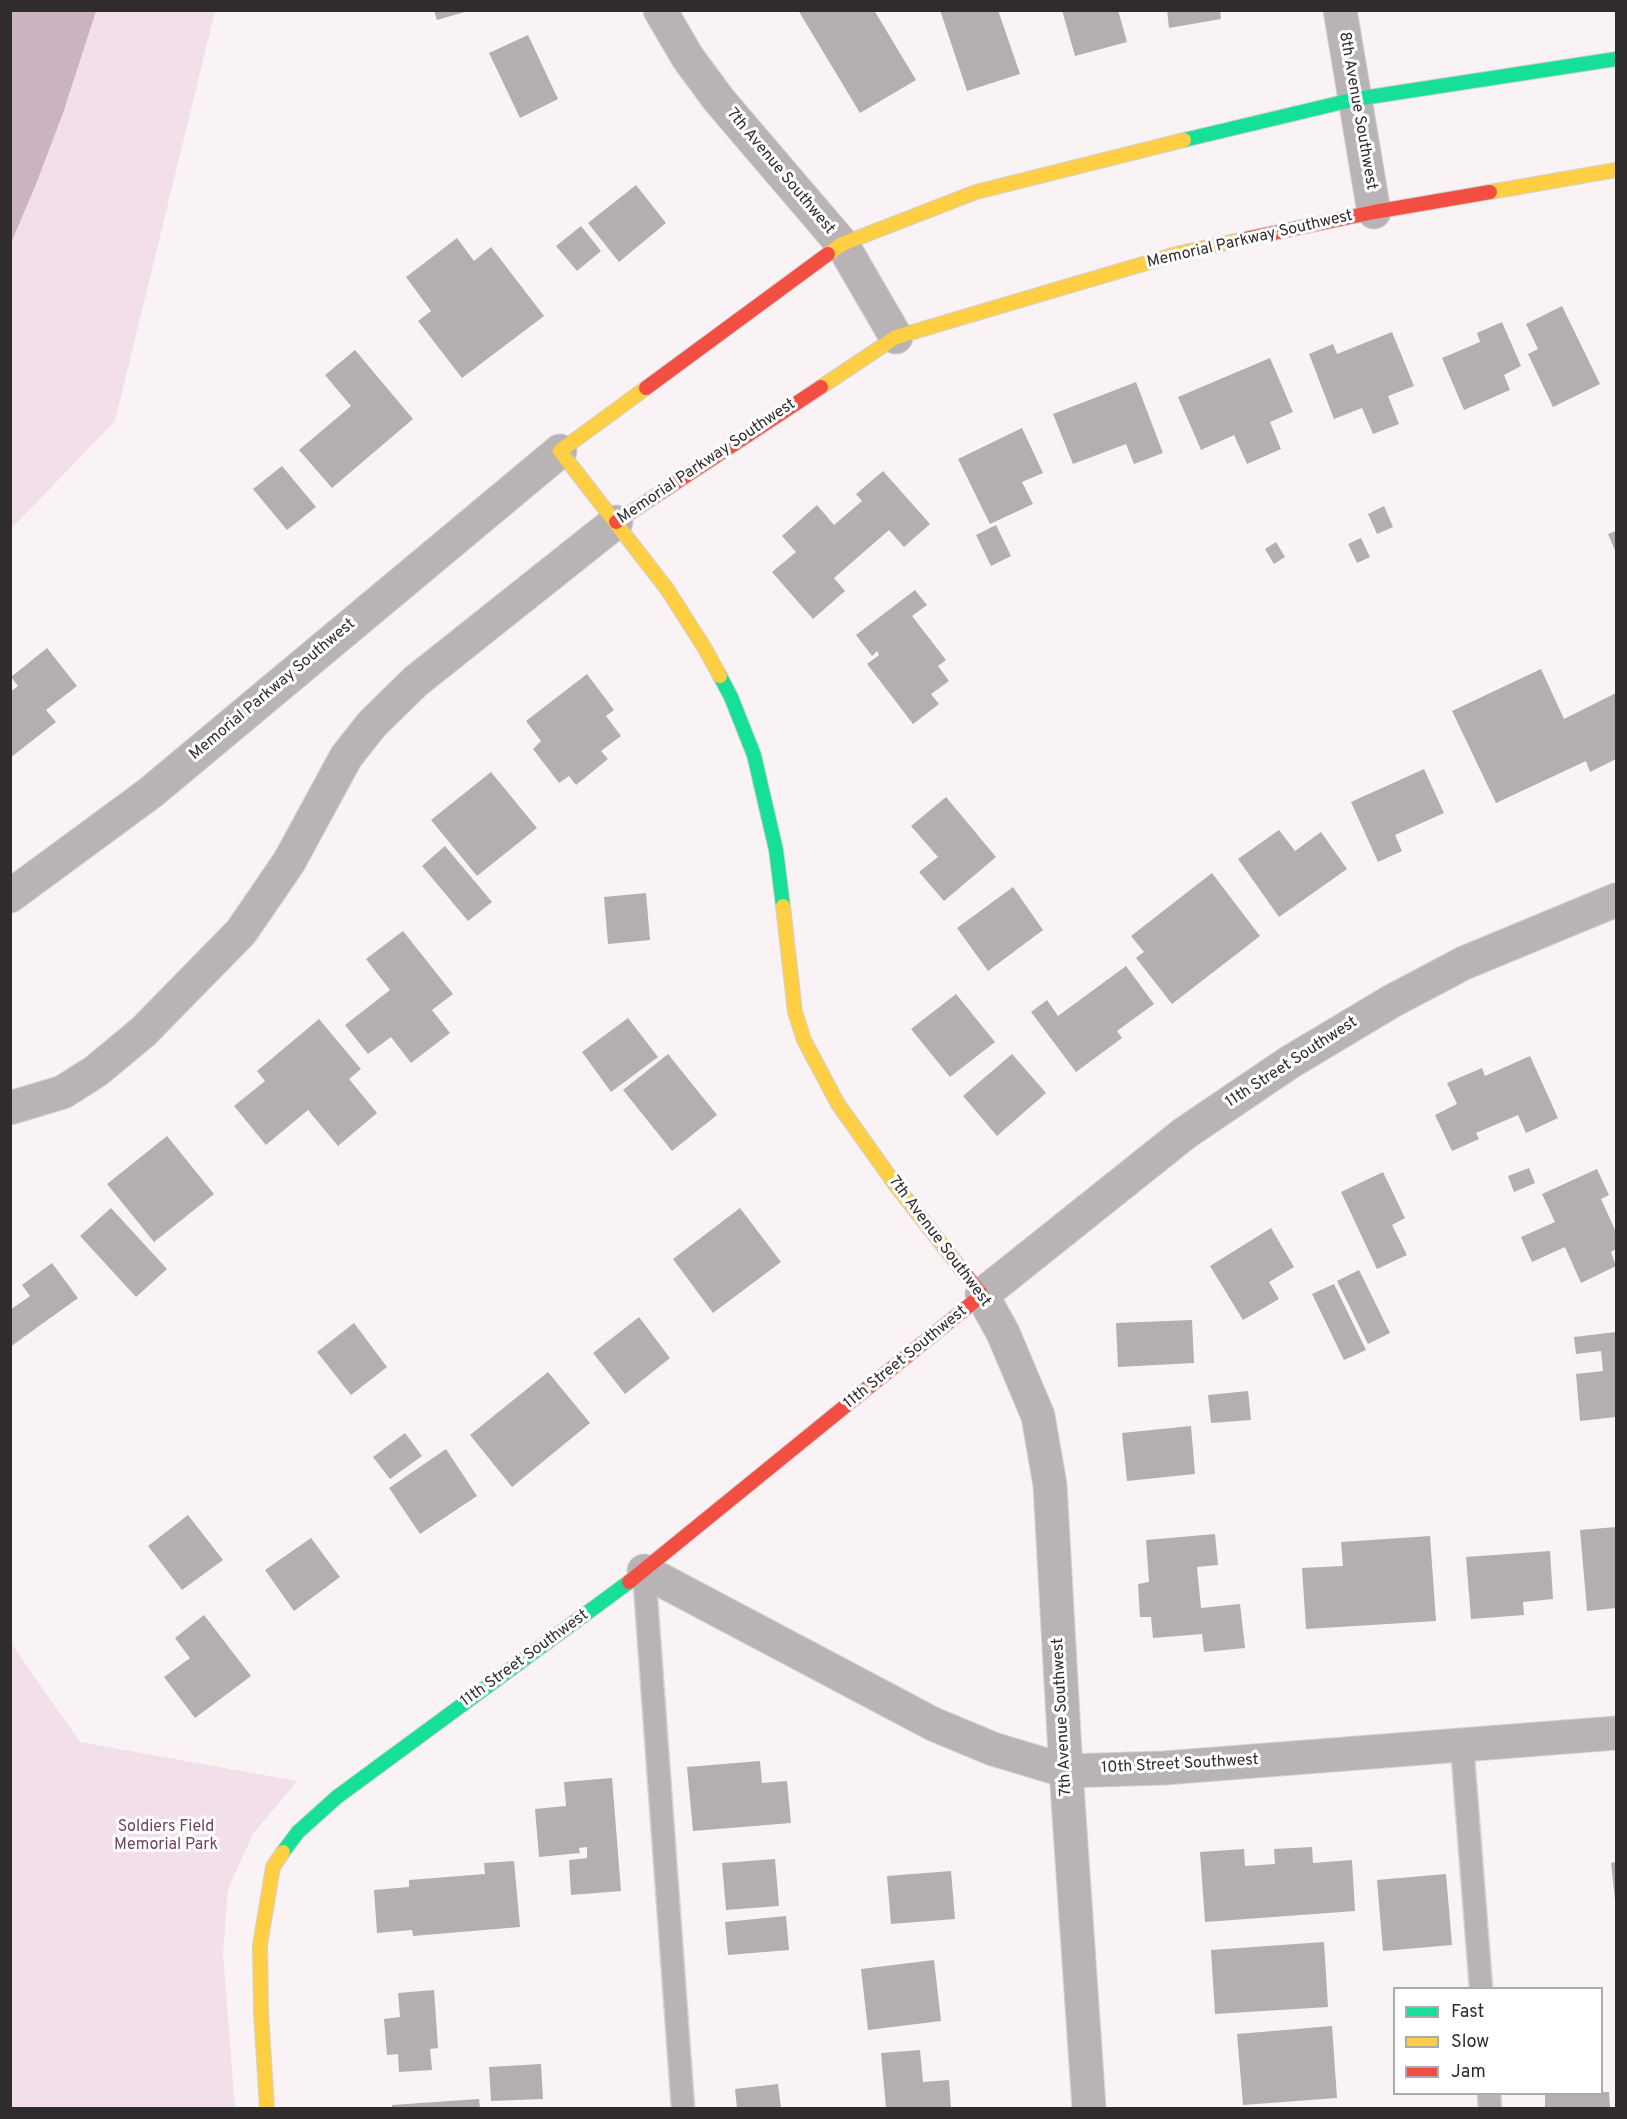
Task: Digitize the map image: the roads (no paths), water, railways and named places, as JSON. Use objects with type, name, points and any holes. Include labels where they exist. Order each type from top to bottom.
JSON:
[{"type":"street","name":"7th Avenue Southwest","points":[[660,10],[688,58],[719,100],[842,244],[896,337]]},
{"type":"street","name":"8th Avenue Southwest","points":[[1340,10],[1374,212]]},
{"type":"street","name":"Memorial Parkway Southwest","points":[[10,896],[150,793],[560,452],[842,244],[976,192],[1356,99],[1615,64]]},
{"type":"street","name":"Memorial Parkway Southwest","points":[[10,1108],[63,1092],[96,1071],[143,1032],[241,932],[289,862],[346,757],[372,724],[416,681],[616,522],[896,337],[1180,252],[1374,212],[1617,170]]},
{"type":"street","name":"7th Avenue Southwest","points":[[560,452],[667,589],[704,647],[731,697],[754,755],[776,850],[795,1012],[804,1040],[838,1104],[897,1187],[982,1295],[1003,1333],[1038,1416],[1050,1485],[1066,1771],[1089,2109]]},
{"type":"street","name":"11th Street Southwest","points":[[267,2109],[261,2012],[260,1945],[273,1867],[298,1832],[337,1797],[644,1571],[982,1295],[1185,1133],[1290,1062],[1392,1001],[1464,963],[1615,905]]},
{"type":"street","name":"10th Street Southwest","points":[[644,1571],[933,1724],[993,1749],[1066,1771],[1164,1768],[1617,1733]]},
{"type":"lane","points":[[644,1571],[683,2109]]},
{"type":"lane","points":[[1462,1745],[1481,1987]]},
{"type":"park label","name":"Soldiers Field Memorial Park","points":[[166,1837]]}]
